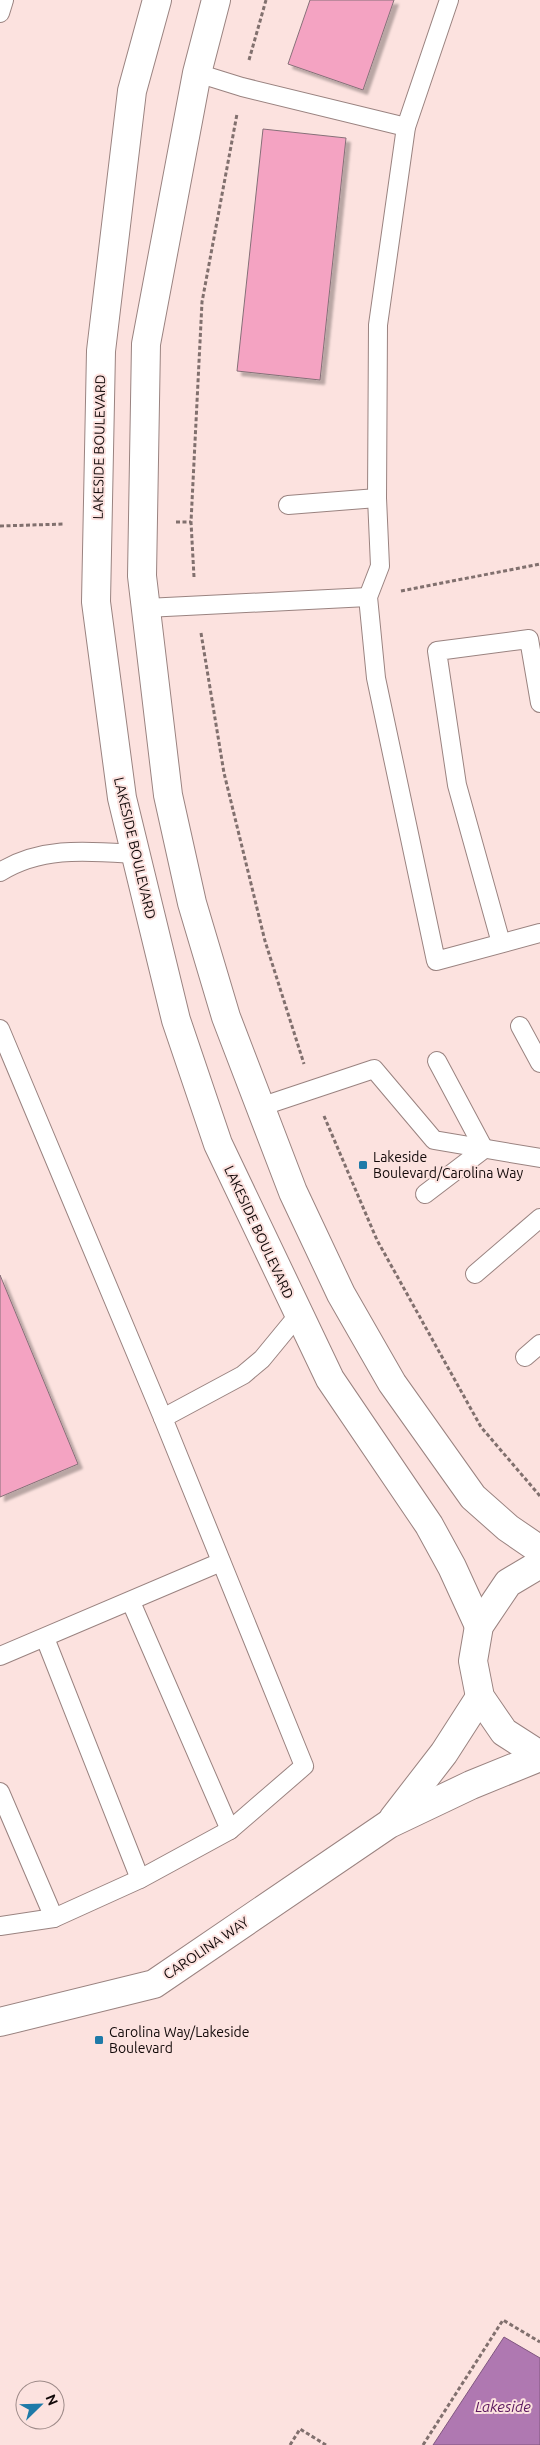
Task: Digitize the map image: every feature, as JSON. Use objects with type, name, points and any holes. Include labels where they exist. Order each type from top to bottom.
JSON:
[{"type":"street","name":"LAKESIDE BOULEVARD","points":[[156,0],[132,92],[100,351],[96,602],[122,798],[176,1020],[218,1144],[330,1379],[429,1525],[452,1567],[479,1626]]},
{"type":"street","points":[[216,0],[197,73],[146,344],[142,576],[168,795],[192,904],[226,1017],[292,1192],[342,1294],[392,1382],[473,1497],[508,1528],[540,1550]]},
{"type":"street","points":[[540,1564],[508,1583],[479,1626],[473,1661],[480,1697],[504,1732],[540,1756]]},
{"type":"street","points":[[389,1824],[444,1753],[480,1697]]},
{"type":"street","points":[[389,1824],[471,1785],[540,1756]]},
{"type":"street","name":"CAROLINA WAY","points":[[0,2022],[154,1984],[389,1824]]},
{"type":"lane","points":[[0,12],[4,0]]},
{"type":"lane","points":[[449,0],[406,126],[378,324],[377,498],[380,566],[368,597],[380,705],[436,961],[540,933]]},
{"type":"lane","points":[[197,73],[242,87],[406,126]]},
{"type":"lane","points":[[288,505],[377,498]]},
{"type":"lane","points":[[146,608],[368,597]]},
{"type":"lane","points":[[501,943],[457,785],[437,651],[528,638],[540,703]]},
{"type":"lane","points":[[0,872],[18,861],[46,854],[75,850],[136,854]]},
{"type":"lane","points":[[520,1026],[540,1062]]},
{"type":"lane","points":[[0,1029],[163,1418],[304,1766],[230,1830],[140,1879],[54,1918],[0,1926]]},
{"type":"lane","points":[[437,1061],[484,1149]]},
{"type":"lane","points":[[260,1107],[312,1088],[374,1069],[434,1140],[540,1158]]},
{"type":"lane","points":[[425,1194],[484,1149]]},
{"type":"lane","points":[[475,1274],[540,1218]]},
{"type":"lane","points":[[163,1418],[243,1375],[262,1359],[298,1314]]},
{"type":"lane","points":[[525,1357],[540,1344]]},
{"type":"lane","points":[[0,1656],[131,1602],[221,1562]]},
{"type":"lane","points":[[131,1602],[230,1830]]},
{"type":"lane","points":[[45,1638],[140,1879]]},
{"type":"lane","points":[[0,1792],[54,1918]]},
{"type":"path","points":[[266,0],[242,87],[202,302],[191,522],[196,606],[224,773],[265,940],[312,1088],[377,1240],[481,1427],[540,1496]]},
{"type":"path","points":[[368,597],[540,564]]},
{"type":"path","points":[[423,2445],[503,2320],[540,2342]]},
{"type":"path","points":[[290,2445],[300,2429],[326,2445]]},
{"type":"water","name":"Lakeside","points":[[504,2337],[540,2358],[540,2445],[433,2445]]},
{"type":"building","points":[[310,0],[394,0],[363,90],[288,64]]},
{"type":"building","points":[[263,129],[346,138],[320,380],[237,371]]},
{"type":"building","points":[[0,1275],[78,1464],[0,1497]]},
{"type":"place","name":"Lakeside Boulevard/Carolina Way","points":[[363,1165]]},
{"type":"place","name":"Carolina Way/Lakeside Boulevard","points":[[99,2040]]}]
